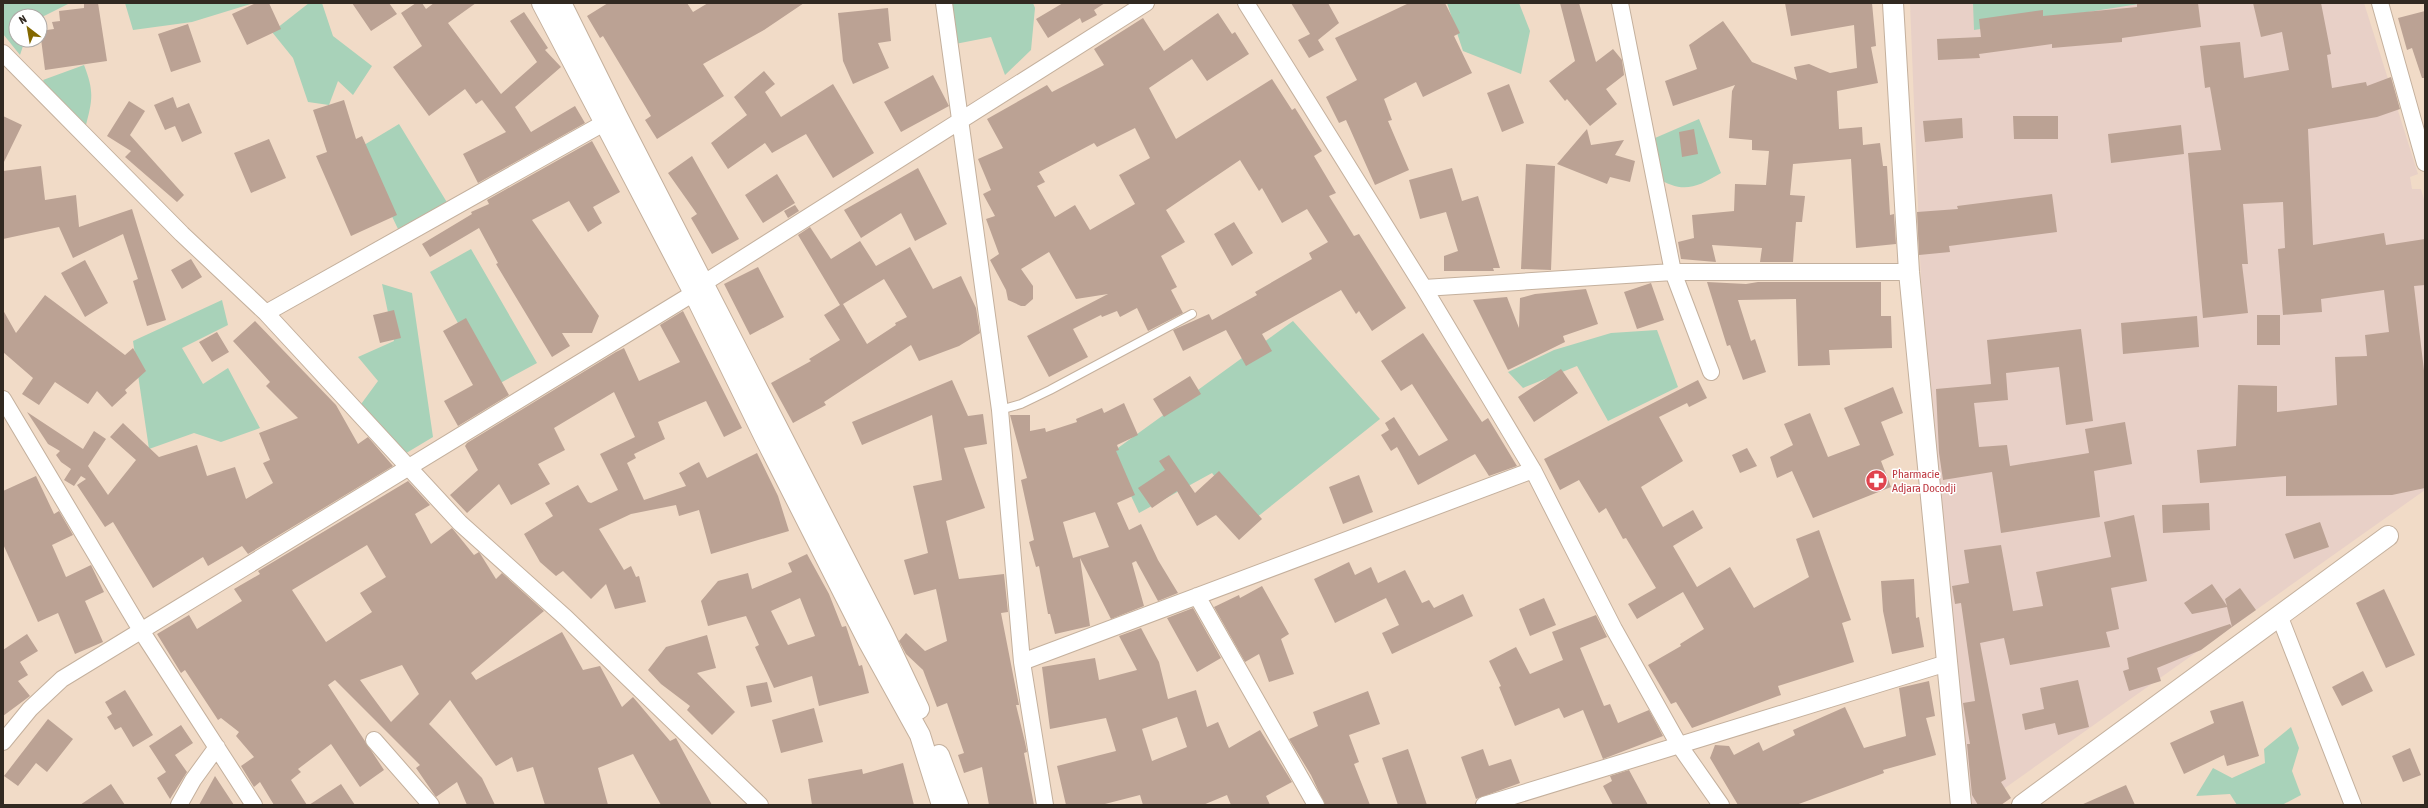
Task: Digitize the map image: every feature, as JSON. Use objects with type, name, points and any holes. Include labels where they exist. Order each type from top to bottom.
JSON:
[{"type":"street","points":[[542,3],[604,123],[699,288],[883,633],[930,731],[958,805]]},
{"type":"street","points":[[561,3],[617,116],[832,571],[920,735],[942,805]]},
{"type":"street","points":[[944,3],[1000,410],[1022,662],[1045,805]]},
{"type":"street","points":[[3,742],[30,709],[62,679],[142,632],[699,288],[1146,3]]},
{"type":"street","points":[[1246,3],[1424,288],[1533,470],[1614,629],[1678,745],[1721,805]]},
{"type":"street","points":[[1620,3],[1673,272],[1711,372]]},
{"type":"street","points":[[1894,3],[1909,272],[1961,805]]},
{"type":"street","points":[[2380,3],[2425,163]]},
{"type":"street","points":[[3,53],[182,234],[266,313],[460,523],[566,618],[760,805]]},
{"type":"street","points":[[266,313],[604,123]]},
{"type":"street","points":[[1424,288],[1673,272],[1909,272]]},
{"type":"street","points":[[3,399],[142,632],[254,805]]},
{"type":"street","points":[[1022,662],[1533,470]]},
{"type":"street","points":[[2022,805],[2388,536]]},
{"type":"street","points":[[1197,596],[1316,805]]},
{"type":"street","points":[[2279,615],[2353,805]]},
{"type":"street","points":[[1484,805],[1947,663]]},
{"type":"street","points":[[374,740],[431,805]]},
{"type":"street","points":[[179,805],[193,780],[217,747]]},
{"type":"lane","points":[[1000,410],[1021,404],[1050,390],[1192,314]]},
{"type":"shaded area","points":[[1910,3],[2364,3],[2418,174],[2410,177],[2412,189],[2421,189],[2425,203],[2425,490],[1981,805],[1970,805],[1921,281]]},
{"type":"green space","points":[[3,3],[70,3],[48,14],[48,8],[8,8],[8,40],[3,34]]},
{"type":"green space","points":[[125,3],[254,3],[192,22],[133,30]]},
{"type":"green space","points":[[309,3],[322,3],[333,36],[372,66],[353,95],[338,81],[329,105],[308,102],[293,58],[272,32]]},
{"type":"green space","points":[[944,3],[1033,3],[1035,8],[1031,50],[1005,75],[991,37],[950,45]]},
{"type":"green space","points":[[1447,3],[1519,3],[1530,31],[1521,74],[1463,51]]},
{"type":"green space","points":[[1973,3],[2145,3],[1974,30]]},
{"type":"green space","points":[[14,48],[22,48],[20,55]]},
{"type":"green space","points":[[84,65],[91,90],[91,104],[85,129],[53,99],[43,80]]},
{"type":"green space","points":[[1699,119],[1721,173],[1704,182],[1689,187],[1674,186],[1656,177],[1655,138]]},
{"type":"green space","points":[[399,124],[448,204],[399,231],[359,148]]},
{"type":"green space","points":[[471,249],[537,363],[493,387],[430,272]]},
{"type":"green space","points":[[382,284],[412,293],[433,437],[398,458],[356,411],[378,381],[358,357],[394,341]]},
{"type":"green space","points":[[222,300],[228,325],[182,348],[203,384],[228,368],[260,428],[221,442],[194,433],[149,449],[133,341]]},
{"type":"green space","points":[[1293,321],[1380,419],[1251,522],[1212,473],[1139,513],[1111,453]]},
{"type":"green space","points":[[1657,330],[1678,387],[1608,421],[1577,366],[1523,388],[1508,372],[1554,350],[1611,333]]},
{"type":"green space","points":[[2291,727],[2299,748],[2292,771],[2301,795],[2282,805],[2237,805],[2230,794],[2196,796],[2213,768],[2232,778],[2265,763],[2264,749]]},
{"type":"building","points":[[84,3],[98,3],[107,61],[45,70],[42,48],[48,48],[48,30],[54,29],[52,22],[60,21],[59,11],[84,8]]},
{"type":"building","points":[[256,3],[269,3],[281,29],[247,45],[232,14]]},
{"type":"building","points":[[352,3],[389,3],[397,14],[371,31]]},
{"type":"building","points":[[416,3],[422,3],[426,9],[434,3],[476,3],[448,23],[501,94],[537,62],[510,21],[524,12],[548,48],[545,50],[561,67],[515,107],[531,132],[575,106],[585,123],[478,183],[463,154],[506,132],[482,100],[476,104],[465,89],[429,116],[393,67],[422,46],[401,13]]},
{"type":"building","points":[[608,3],[687,3],[693,12],[708,3],[804,3],[764,30],[703,64],[724,96],[657,139],[645,120],[651,116],[603,36],[600,38],[587,16]]},
{"type":"building","points":[[1063,3],[1105,3],[1094,10],[1097,15],[1082,23],[1080,18],[1048,38],[1036,19]]},
{"type":"building","points":[[1291,3],[1328,3],[1339,23],[1318,40],[1324,50],[1309,58],[1298,40],[1310,34]]},
{"type":"building","points":[[1409,3],[1445,3],[1460,33],[1454,36],[1472,73],[1423,97],[1416,82],[1384,99],[1392,120],[1388,121],[1409,170],[1375,185],[1346,120],[1339,123],[1326,97],[1357,80],[1335,38]]},
{"type":"building","points":[[1560,3],[1579,3],[1596,62],[1613,49],[1622,60],[1624,75],[1606,89],[1617,104],[1590,126],[1567,99],[1565,101],[1549,81],[1575,61]]},
{"type":"building","points":[[1785,3],[1872,3],[1876,46],[1871,47],[1878,83],[1837,91],[1839,129],[1862,127],[1863,145],[1880,143],[1883,166],[1887,166],[1890,215],[1894,214],[1896,244],[1856,248],[1851,159],[1793,164],[1790,195],[1805,196],[1802,222],[1796,222],[1793,262],[1760,262],[1762,248],[1712,245],[1716,262],[1681,259],[1678,242],[1694,238],[1692,215],[1734,211],[1735,184],[1766,185],[1769,151],[1752,150],[1752,140],[1729,138],[1732,91],[1735,85],[1673,106],[1665,81],[1697,69],[1689,45],[1723,21],[1752,62],[1797,80],[1794,67],[1809,64],[1830,73],[1857,68],[1854,25],[1791,36]]},
{"type":"building","points":[[2137,3],[2198,3],[2201,27],[2122,38],[2122,42],[2052,48],[2052,44],[1979,54],[1980,58],[1938,60],[1937,39],[1981,37],[1979,19],[2043,10],[2043,16],[2137,7]]},
{"type":"building","points":[[2253,3],[2321,3],[2331,54],[2327,55],[2332,88],[2366,82],[2367,86],[2391,77],[2400,109],[2377,117],[2308,129],[2313,245],[2384,233],[2386,245],[2425,239],[2425,285],[2414,286],[2425,379],[2425,488],[2392,495],[2286,496],[2286,476],[2200,483],[2197,450],[2236,446],[2238,385],[2277,386],[2277,412],[2337,405],[2335,357],[2367,356],[2365,335],[2389,332],[2384,290],[2321,299],[2322,312],[2283,315],[2278,249],[2285,248],[2283,202],[2243,204],[2248,264],[2242,264],[2248,313],[2203,318],[2188,153],[2221,150],[2210,87],[2205,88],[2200,46],[2240,42],[2244,78],[2289,70],[2282,32],[2261,37]]},
{"type":"building","points":[[888,8],[891,41],[878,43],[889,68],[853,84],[843,61],[838,13]]},
{"type":"building","points":[[2425,11],[2425,78],[2422,78],[2412,48],[2407,50],[2398,18]]},
{"type":"building","points":[[1218,13],[1232,34],[1235,32],[1249,54],[1207,81],[1192,59],[1149,88],[1176,139],[1272,79],[1292,110],[1295,108],[1322,151],[1314,156],[1336,193],[1329,196],[1354,236],[1359,234],[1406,308],[1372,331],[1359,311],[1356,314],[1341,290],[1262,334],[1272,351],[1246,366],[1226,330],[1183,351],[1173,330],[1209,314],[1212,320],[1257,295],[1255,292],[1312,259],[1309,253],[1328,242],[1307,209],[1282,223],[1262,188],[1259,191],[1240,160],[1166,210],[1185,242],[1161,256],[1177,287],[1171,290],[1183,313],[1148,331],[1137,308],[1120,317],[1117,311],[1102,317],[1101,315],[1073,329],[1088,357],[1049,377],[1027,336],[1108,294],[1076,299],[1049,252],[1021,269],[1033,286],[1033,299],[1025,306],[1021,306],[1008,300],[1006,290],[990,260],[999,254],[986,219],[995,216],[983,194],[991,190],[978,159],[1003,148],[987,119],[1047,85],[1052,92],[1104,65],[1094,49],[1143,18],[1164,51]],"holes":[[[1135,128],[1150,158],[1119,175],[1135,204],[1090,230],[1075,205],[1055,217],[1037,186],[1045,182],[1039,172],[1094,143],[1097,147]]]},
{"type":"building","points":[[188,24],[201,62],[171,72],[158,34]]},
{"type":"building","points":[[764,71],[775,84],[765,92],[781,117],[833,84],[874,153],[833,178],[806,134],[772,153],[765,143],[728,169],[711,143],[747,115],[734,97]]},
{"type":"building","points":[[933,75],[949,106],[901,132],[884,102]]},
{"type":"building","points":[[1509,84],[1524,123],[1502,132],[1487,93]]},
{"type":"building","points":[[173,97],[177,108],[189,103],[202,133],[182,142],[175,126],[165,130],[154,105]]},
{"type":"building","points":[[344,100],[356,139],[362,136],[397,215],[351,236],[316,156],[327,152],[313,110]]},
{"type":"building","points":[[129,101],[145,111],[130,135],[184,195],[177,202],[125,157],[131,151],[107,136]]},
{"type":"building","points":[[3,116],[22,125],[3,164]]},
{"type":"building","points":[[2013,116],[2058,116],[2058,139],[2014,139]]},
{"type":"building","points":[[1962,118],[1963,138],[1925,142],[1923,121]]},
{"type":"building","points":[[2181,125],[2184,154],[2111,163],[2108,134]]},
{"type":"building","points":[[1587,129],[1591,145],[1624,140],[1615,155],[1635,161],[1630,182],[1610,177],[1607,184],[1557,164]]},
{"type":"building","points":[[1694,129],[1698,154],[1682,157],[1679,132]]},
{"type":"building","points":[[269,139],[286,178],[251,193],[234,153]]},
{"type":"building","points":[[592,141],[620,192],[593,207],[602,223],[588,232],[569,201],[532,220],[599,316],[592,333],[562,333],[570,346],[552,357],[496,264],[498,263],[479,228],[430,257],[422,244],[472,214],[471,212],[489,204],[487,200]]},
{"type":"building","points":[[692,156],[739,239],[712,254],[691,218],[697,214],[668,173]]},
{"type":"building","points":[[1526,164],[1555,166],[1551,270],[1521,269]]},
{"type":"building","points":[[41,166],[45,200],[76,195],[79,227],[132,209],[166,320],[147,326],[133,281],[138,279],[123,234],[73,258],[59,227],[3,239],[3,171]]},
{"type":"building","points":[[918,168],[947,224],[915,241],[901,213],[861,238],[844,210]]},
{"type":"building","points":[[1452,168],[1462,201],[1478,196],[1500,268],[1493,268],[1494,271],[1444,271],[1444,256],[1458,251],[1446,212],[1420,219],[1409,180]]},
{"type":"building","points":[[777,174],[795,203],[763,223],[745,195]]},
{"type":"building","points":[[2052,194],[2057,232],[1949,246],[1950,252],[1919,255],[1917,212],[1958,209],[1957,206]]},
{"type":"building","points":[[795,205],[799,211],[788,218],[784,211]]},
{"type":"building","points":[[1234,222],[1253,253],[1232,266],[1214,234]]},
{"type":"building","points":[[810,227],[831,259],[860,241],[876,266],[910,247],[933,289],[961,276],[976,308],[980,333],[959,346],[919,361],[911,345],[824,402],[826,405],[793,423],[771,383],[811,361],[809,359],[840,340],[824,315],[840,305],[798,235]],"holes":[[[884,279],[907,317],[895,323],[896,325],[867,344],[843,304]]]},
{"type":"building","points":[[191,259],[202,277],[182,289],[171,270]]},
{"type":"building","points":[[85,260],[108,303],[85,317],[61,273]]},
{"type":"building","points":[[758,267],[784,317],[750,335],[724,284]]},
{"type":"building","points":[[1707,282],[1746,284],[1758,282],[1881,282],[1881,316],[1891,316],[1892,348],[1829,350],[1830,365],[1798,366],[1796,299],[1738,300],[1751,341],[1755,339],[1766,372],[1743,380],[1730,345],[1727,346]]},
{"type":"building","points":[[1651,283],[1664,320],[1637,329],[1624,292]]},
{"type":"building","points":[[1586,289],[1598,324],[1563,336],[1565,342],[1508,370],[1473,300],[1507,297],[1519,328],[1520,298],[1535,294]]},
{"type":"building","points":[[45,295],[125,355],[133,348],[146,371],[125,390],[127,393],[112,407],[97,391],[88,404],[55,382],[39,405],[22,394],[33,378],[3,352],[3,310],[16,333]]},
{"type":"building","points":[[394,310],[401,338],[380,343],[373,315]]},
{"type":"building","points":[[683,311],[742,428],[724,437],[706,401],[658,422],[665,439],[634,454],[636,458],[627,463],[644,500],[686,486],[679,473],[699,462],[707,478],[757,453],[778,496],[789,531],[711,554],[699,510],[679,516],[676,505],[631,514],[599,529],[624,570],[631,566],[636,577],[639,576],[646,602],[615,609],[606,584],[591,599],[563,571],[556,576],[540,562],[524,534],[553,516],[545,503],[578,485],[588,502],[591,503],[618,490],[600,454],[635,437],[614,392],[554,428],[565,450],[538,464],[550,484],[511,505],[499,484],[467,513],[450,495],[478,470],[465,446],[467,443],[616,352],[624,348],[639,381],[680,362],[660,325]]},
{"type":"building","points":[[2257,315],[2280,315],[2280,345],[2257,345]]},
{"type":"building","points":[[2197,316],[2199,347],[2123,354],[2121,323]]},
{"type":"building","points":[[466,318],[509,395],[458,426],[444,401],[473,385],[443,331]]},
{"type":"building","points":[[255,321],[336,405],[358,444],[368,437],[393,466],[248,554],[242,546],[208,566],[203,557],[153,588],[113,522],[105,527],[77,485],[86,479],[81,476],[74,486],[64,480],[71,469],[61,462],[56,455],[60,451],[48,444],[27,412],[83,449],[94,431],[106,439],[88,466],[108,495],[136,460],[110,437],[123,423],[159,457],[197,445],[207,476],[235,467],[246,499],[273,483],[263,463],[270,460],[259,433],[298,418],[266,386],[270,382],[233,341]]},
{"type":"building","points":[[2081,329],[2093,421],[2066,425],[2059,367],[2006,373],[2008,400],[1974,403],[1979,447],[2007,445],[2010,466],[2089,453],[2085,429],[2125,422],[2132,464],[2094,471],[2100,517],[2001,533],[1992,472],[1943,480],[1939,453],[1936,389],[1991,384],[1987,340]]},
{"type":"building","points":[[217,332],[229,352],[212,362],[199,342]]},
{"type":"building","points":[[1423,333],[1482,422],[1488,418],[1517,466],[1489,476],[1475,454],[1418,485],[1397,447],[1391,451],[1381,435],[1389,430],[1385,423],[1394,417],[1419,456],[1448,440],[1412,384],[1401,391],[1381,361]]},
{"type":"building","points":[[1561,369],[1578,393],[1534,422],[1518,397]]},
{"type":"building","points":[[1190,376],[1201,394],[1164,417],[1153,399]]},
{"type":"building","points":[[952,380],[968,416],[983,414],[987,444],[964,448],[985,508],[946,521],[959,579],[1004,574],[1008,612],[1001,613],[1019,705],[1016,705],[1027,752],[1024,753],[1034,805],[989,805],[982,767],[964,773],[958,755],[964,753],[947,703],[937,707],[923,670],[906,654],[899,641],[906,633],[925,651],[947,641],[936,589],[914,595],[904,560],[928,553],[913,486],[942,480],[932,415],[862,445],[852,422]]},
{"type":"building","points":[[1698,380],[1707,398],[1689,407],[1687,403],[1659,417],[1683,461],[1641,487],[1663,527],[1693,510],[1703,528],[1673,546],[1697,587],[1730,567],[1754,608],[1809,577],[1796,539],[1819,530],[1851,620],[1842,623],[1854,662],[1778,686],[1781,695],[1692,728],[1676,702],[1671,704],[1648,665],[1681,646],[1680,644],[1704,629],[1683,592],[1637,619],[1628,604],[1656,588],[1626,538],[1623,539],[1606,508],[1599,513],[1579,480],[1560,490],[1544,459]]},
{"type":"building","points":[[1893,387],[1903,413],[1881,422],[1894,455],[1881,461],[1891,487],[1813,518],[1792,471],[1777,478],[1770,457],[1793,445],[1784,424],[1810,413],[1828,457],[1860,445],[1844,408]]},
{"type":"building","points":[[1124,403],[1138,435],[1117,445],[1119,450],[1116,451],[1135,495],[1117,503],[1129,530],[1141,524],[1158,560],[1178,593],[1158,601],[1136,561],[1132,563],[1144,606],[1111,619],[1080,558],[1090,626],[1055,634],[1050,614],[1048,614],[1039,566],[1036,567],[1029,542],[1034,540],[1021,480],[1027,478],[1010,415],[1030,415],[1030,431],[1045,428],[1046,432],[1077,422],[1076,419],[1102,408],[1104,413]],"holes":[[[1095,512],[1109,547],[1073,558],[1063,522]]]},
{"type":"building","points":[[1747,448],[1757,466],[1740,473],[1732,455]]},
{"type":"building","points":[[1169,455],[1195,493],[1219,471],[1262,519],[1239,540],[1216,515],[1197,526],[1177,491],[1152,508],[1138,488],[1165,470],[1159,461]]},
{"type":"building","points":[[1359,475],[1373,512],[1343,524],[1329,487]]},
{"type":"building","points":[[36,476],[54,514],[59,511],[73,535],[52,545],[66,577],[91,565],[104,592],[85,601],[103,642],[75,654],[58,613],[38,622],[3,544],[3,491]]},
{"type":"building","points":[[408,481],[430,505],[415,514],[431,544],[452,528],[474,555],[479,552],[496,579],[502,573],[544,611],[471,673],[476,680],[562,632],[583,670],[600,666],[622,707],[633,697],[670,741],[676,738],[712,805],[661,805],[633,754],[598,768],[608,805],[545,805],[533,767],[517,772],[512,757],[496,766],[450,700],[429,724],[482,778],[495,805],[467,805],[457,782],[436,797],[416,768],[420,765],[335,680],[328,685],[384,770],[360,787],[331,744],[298,769],[301,772],[291,780],[307,805],[274,805],[260,782],[254,787],[241,766],[254,757],[236,736],[239,732],[221,718],[218,720],[185,670],[181,673],[157,634],[189,615],[197,629],[242,601],[234,589],[260,574],[258,571]],"holes":[[[367,545],[386,577],[360,593],[372,612],[326,642],[292,590]],[[402,665],[419,694],[391,722],[360,680]]]},
{"type":"building","points":[[2209,503],[2210,530],[2163,533],[2162,505]]},
{"type":"building","points":[[2134,515],[2147,581],[2111,588],[2119,629],[2106,632],[2110,647],[2010,665],[2004,638],[1980,643],[2006,779],[2001,782],[2011,798],[2001,805],[1978,805],[1972,795],[1967,744],[1970,744],[1963,703],[1975,701],[1961,603],[1955,604],[1952,586],[1969,583],[1964,550],[2001,545],[2013,611],[2043,606],[2036,572],[2111,557],[2104,522]]},
{"type":"building","points":[[2320,522],[2329,547],[2294,559],[2285,534]]},
{"type":"building","points":[[807,554],[829,594],[842,627],[846,626],[859,666],[862,665],[869,693],[819,706],[812,676],[774,688],[755,647],[759,645],[746,616],[708,626],[701,601],[718,581],[748,573],[752,589],[792,572],[788,563]],"holes":[[[800,598],[815,636],[788,645],[771,611]]]},
{"type":"building","points":[[1349,562],[1355,575],[1371,567],[1378,583],[1405,570],[1422,603],[1429,600],[1434,608],[1463,594],[1473,616],[1392,654],[1382,633],[1399,625],[1386,598],[1335,623],[1314,579]]},
{"type":"building","points":[[1914,579],[1916,618],[1919,617],[1924,647],[1892,654],[1883,611],[1881,581]]},
{"type":"building","points":[[2212,584],[2227,606],[2225,599],[2240,588],[2256,610],[2232,627],[2227,607],[2192,614],[2184,603]]},
{"type":"building","points":[[1262,586],[1289,634],[1281,639],[1294,674],[1269,682],[1259,654],[1245,662],[1214,607],[1239,595],[1240,598]]},
{"type":"building","points":[[2384,589],[2415,655],[2386,668],[2356,603]]},
{"type":"building","points":[[1544,598],[1556,625],[1530,636],[1519,609]]},
{"type":"building","points":[[1193,608],[1221,658],[1197,672],[1167,618]]},
{"type":"building","points":[[1596,615],[1607,637],[1580,648],[1604,706],[1610,704],[1618,723],[1649,710],[1663,736],[1603,759],[1583,710],[1564,718],[1559,708],[1515,726],[1499,687],[1501,686],[1489,661],[1516,647],[1530,674],[1563,660],[1552,632]]},
{"type":"building","points":[[2230,624],[2232,627],[2201,650],[2157,668],[2161,681],[2129,691],[2123,671],[2129,669],[2127,658]]},
{"type":"building","points":[[1141,628],[1159,662],[1168,699],[1196,690],[1207,727],[1218,722],[1229,748],[1260,730],[1292,782],[1266,796],[1270,805],[1231,805],[1227,795],[1203,805],[1143,805],[1140,795],[1101,805],[1066,805],[1057,766],[1116,751],[1106,718],[1050,729],[1042,667],[1095,658],[1099,680],[1137,670],[1119,636]],"holes":[[[1177,717],[1187,747],[1152,761],[1142,729]]]},
{"type":"building","points":[[27,634],[38,651],[20,662],[28,675],[18,681],[30,696],[3,716],[3,650]]},
{"type":"building","points":[[707,635],[716,668],[697,673],[735,712],[712,735],[687,710],[690,706],[661,684],[648,670],[666,647]]},
{"type":"building","points":[[2363,671],[2373,691],[2342,706],[2332,687]]},
{"type":"building","points":[[2078,680],[2089,727],[2058,735],[2055,723],[2025,730],[2022,714],[2044,709],[2040,688]]},
{"type":"building","points":[[1929,681],[1935,716],[1926,718],[1936,755],[1883,770],[1884,773],[1796,805],[1738,805],[1710,758],[1715,745],[1729,746],[1734,755],[1759,742],[1763,751],[1795,735],[1793,730],[1845,707],[1864,748],[1906,736],[1899,688]]},
{"type":"building","points":[[767,682],[772,702],[751,707],[746,686]]},
{"type":"building","points":[[125,690],[153,735],[133,747],[121,727],[115,730],[107,717],[112,714],[105,702]]},
{"type":"building","points":[[1368,691],[1380,724],[1349,735],[1359,762],[1354,764],[1370,805],[1325,805],[1311,775],[1289,739],[1318,726],[1313,712]]},
{"type":"building","points":[[2243,701],[2259,756],[2227,766],[2224,755],[2184,774],[2170,743],[2214,723],[2210,711]]},
{"type":"building","points":[[814,708],[823,742],[781,753],[772,720]]},
{"type":"building","points":[[48,719],[73,739],[47,772],[36,763],[18,786],[4,776]]},
{"type":"building","points":[[181,725],[193,743],[175,755],[187,772],[170,799],[157,778],[166,772],[149,746]]},
{"type":"building","points":[[2410,748],[2421,775],[2403,782],[2392,756]]},
{"type":"building","points":[[1408,749],[1427,805],[1398,805],[1382,758]]},
{"type":"building","points":[[1483,749],[1489,766],[1511,759],[1520,783],[1476,799],[1461,757]]},
{"type":"building","points":[[903,763],[914,805],[812,805],[808,779],[862,769],[863,774]]},
{"type":"building","points":[[1629,770],[1648,805],[1613,805],[1603,786],[1612,781],[1610,776]]},
{"type":"building","points":[[215,776],[234,805],[199,805]]},
{"type":"building","points":[[111,784],[125,805],[80,805]]},
{"type":"building","points":[[341,784],[355,805],[309,805]]},
{"type":"building","points":[[2126,785],[2135,805],[2081,805]]},
{"type":"place","name":"Pharmacie Adjara Docodji","points":[[1877,481]]}]
